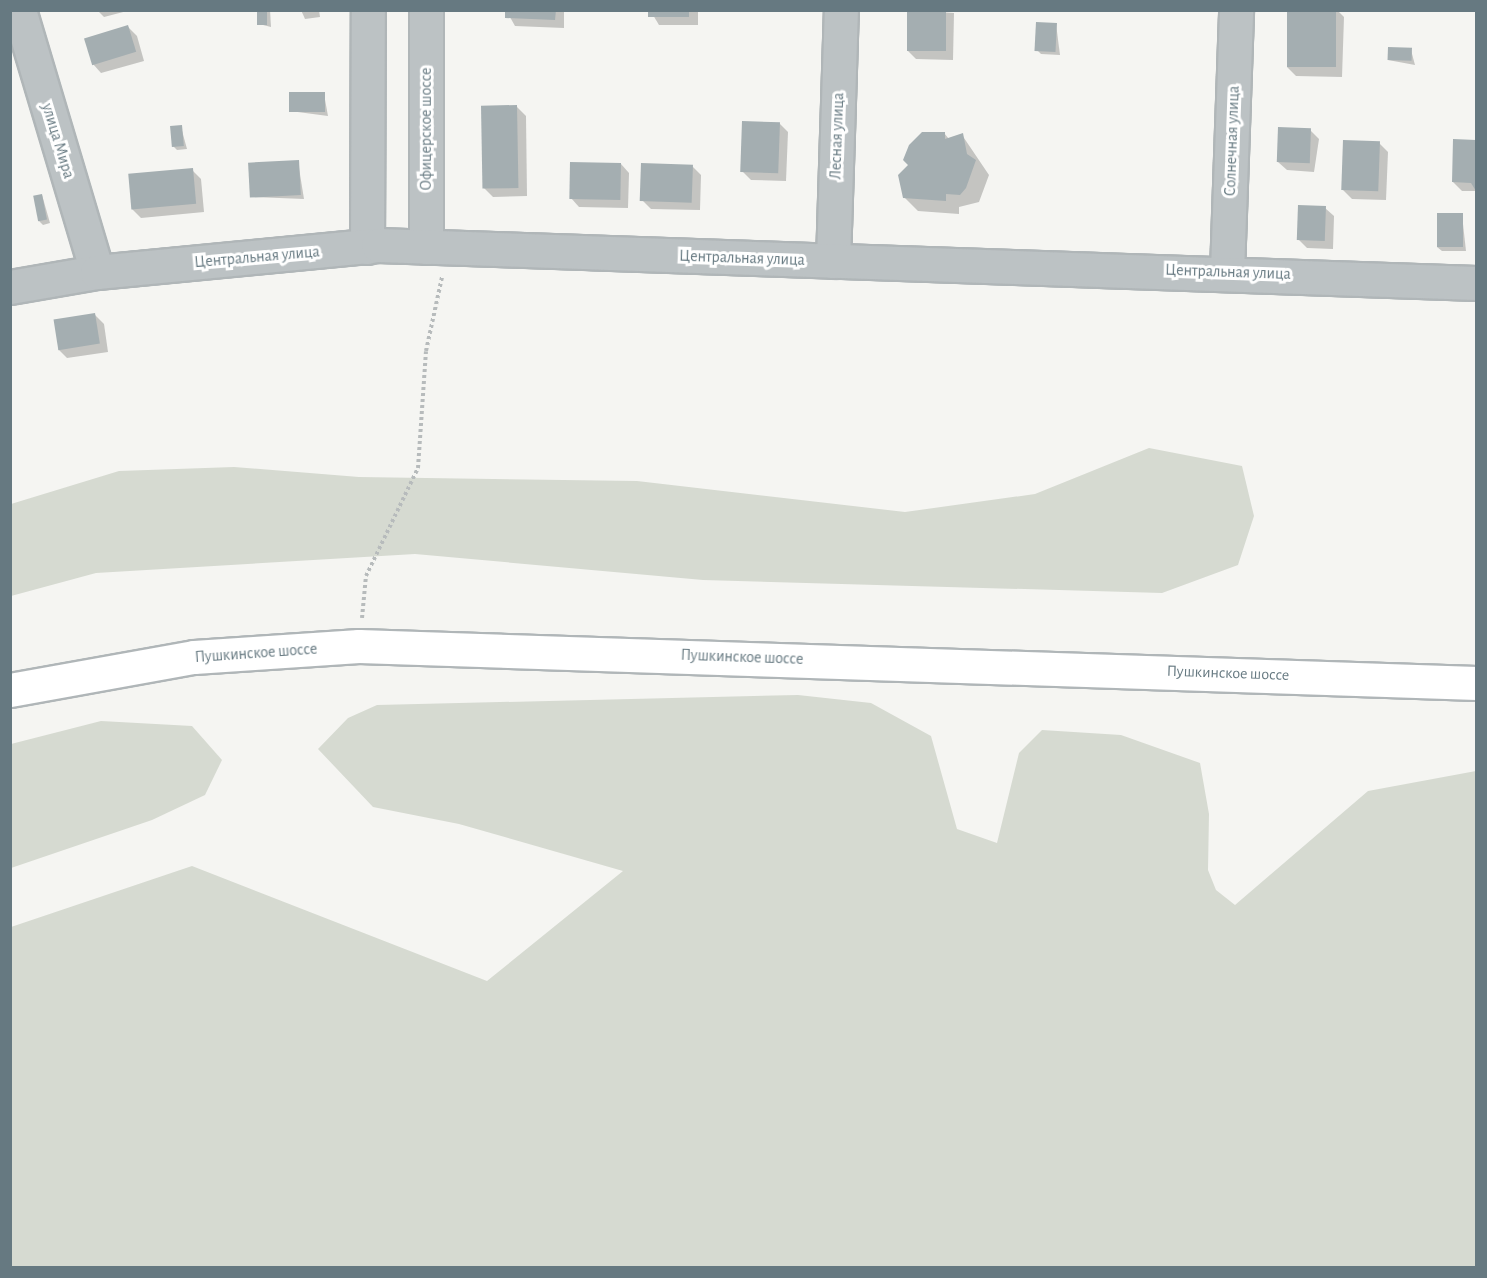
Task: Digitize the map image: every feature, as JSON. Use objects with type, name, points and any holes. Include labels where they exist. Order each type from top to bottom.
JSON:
[{"type":"main road","name":"Пушкинское шоссе","points":[[10,690],[194,657],[360,646],[1476,683]]},
{"type":"street","name":"улица Мира","points":[[19,10],[97,272]]},
{"type":"street","points":[[366,247],[368,10]]},
{"type":"street","name":"Офицерское шоссе","points":[[426,10],[426,247]]},
{"type":"street","name":"Лесная улица","points":[[833,261],[841,10]]},
{"type":"street","name":"Солнечная улица","points":[[1227,271],[1236,10]]},
{"type":"street","name":"Центральная улица","points":[[10,287],[97,272],[366,247],[1227,271],[1476,283]]},
{"type":"path","points":[[360,646],[366,576],[418,468],[426,351],[439,308],[443,264],[426,247]]},
{"type":"shaded area","points":[[1149,448],[1242,466],[1254,516],[1238,565],[1162,593],[703,580],[415,554],[96,573],[11,596],[11,504],[119,471],[234,467],[359,477],[637,481],[905,512],[1035,494]]},
{"type":"shaded area","points":[[798,695],[871,703],[931,736],[957,829],[997,843],[1019,753],[1042,730],[1121,735],[1200,763],[1209,814],[1208,870],[1216,890],[1235,905],[1368,791],[1476,771],[1476,1267],[11,1267],[11,927],[192,866],[487,981],[623,871],[459,824],[373,807],[318,749],[348,718],[377,705]]},
{"type":"shaded area","points":[[101,721],[192,726],[222,760],[205,795],[152,820],[11,868],[11,744]]},
{"type":"building","points":[[257,10],[267,10],[267,25],[257,25]]},
{"type":"building","points":[[505,10],[556,10],[555,20],[505,18]]},
{"type":"building","points":[[648,10],[689,10],[689,17],[648,17]]},
{"type":"building","points":[[907,10],[946,10],[946,51],[907,51]]},
{"type":"building","points":[[1287,10],[1336,10],[1336,67],[1287,67]]},
{"type":"building","points":[[1036,22],[1057,23],[1055,52],[1034,51]]},
{"type":"building","points":[[128,25],[136,52],[92,65],[84,38]]},
{"type":"building","points":[[1388,47],[1412,48],[1412,61],[1388,60]]},
{"type":"building","points":[[289,92],[325,92],[325,112],[289,112]]},
{"type":"building","points":[[517,105],[518,188],[482,189],[481,106]]},
{"type":"building","points":[[742,121],[780,122],[778,173],[740,172]]},
{"type":"building","points":[[182,125],[184,146],[172,147],[170,126]]},
{"type":"building","points":[[1278,127],[1311,128],[1310,163],[1277,162]]},
{"type":"building","points":[[922,132],[945,132],[945,139],[963,133],[967,154],[976,160],[966,188],[960,195],[946,194],[946,201],[903,198],[898,175],[908,165],[903,160],[909,145]]},
{"type":"building","points":[[1453,139],[1476,140],[1476,191],[1471,183],[1452,182]]},
{"type":"building","points":[[1343,140],[1380,141],[1378,191],[1341,190]]},
{"type":"building","points":[[299,160],[301,195],[250,198],[248,163]]},
{"type":"building","points":[[570,162],[621,163],[620,200],[569,199]]},
{"type":"building","points":[[641,163],[693,165],[692,203],[640,201]]},
{"type":"building","points":[[193,168],[196,204],[131,210],[128,174]]},
{"type":"building","points":[[42,194],[47,220],[38,221],[33,196]]},
{"type":"building","points":[[1298,205],[1326,206],[1325,241],[1297,240]]},
{"type":"building","points":[[1437,213],[1463,213],[1463,247],[1437,247]]},
{"type":"building","points":[[95,313],[100,344],[58,350],[54,320]]}]
